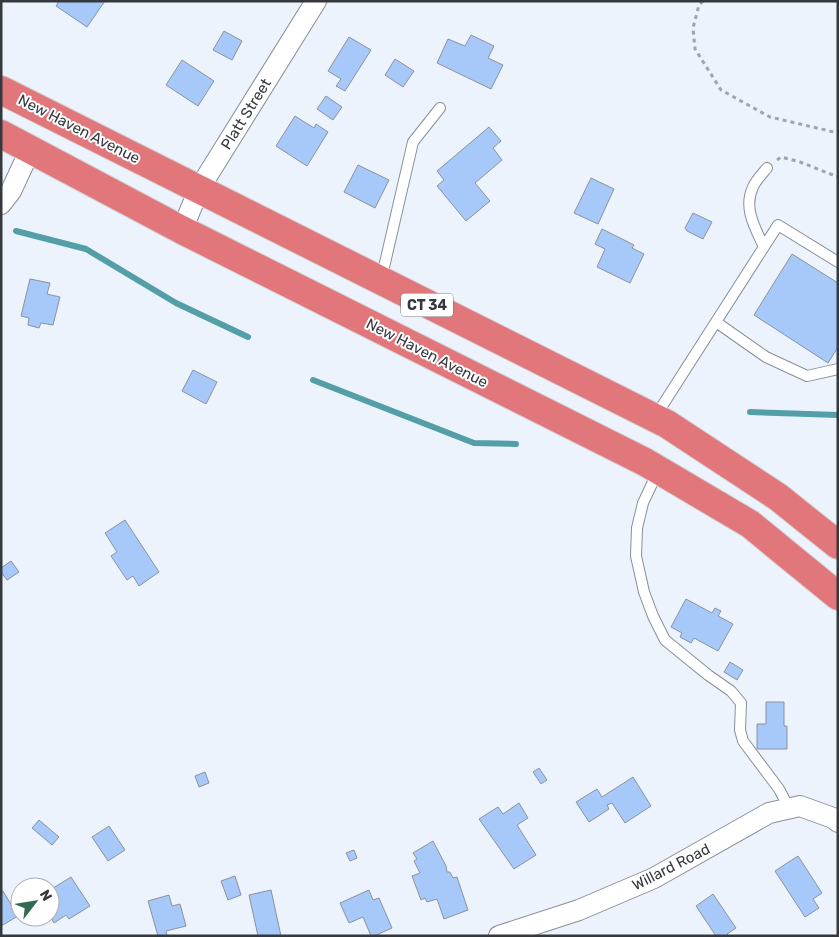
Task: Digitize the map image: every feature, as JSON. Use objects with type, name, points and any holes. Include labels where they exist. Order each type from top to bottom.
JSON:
[{"type":"highway","name":"New Haven Avenue","points":[[1,90],[674,428],[778,497],[838,544]]},
{"type":"highway","name":"New Haven Avenue","points":[[1,134],[31,148],[182,230],[659,470],[750,524],[838,596]]},
{"type":"street","name":"Platt Street","points":[[182,230],[200,189],[316,1]]},
{"type":"street","points":[[1,204],[11,191],[31,148]]},
{"type":"street","name":"Willard Road","points":[[499,936],[579,910],[654,878],[769,813],[800,806],[833,818],[838,822]]},
{"type":"lane","points":[[381,281],[413,142],[440,108]]},
{"type":"lane","points":[[764,247],[755,229],[748,204],[753,186],[766,168]]},
{"type":"lane","points":[[655,418],[778,225],[838,262]]},
{"type":"lane","points":[[716,322],[766,357],[807,376],[838,369]]},
{"type":"lane","points":[[659,470],[643,504],[636,528],[636,556],[644,592],[653,616],[665,640],[731,691],[741,703],[740,730],[743,741],[779,789],[789,808]]},
{"type":"path","points":[[703,1],[699,5],[692,28],[695,49],[721,90],[770,117],[838,133]]},
{"type":"path","points":[[766,168],[781,157],[800,162],[838,177]]},
{"type":"building","points":[[59,1],[105,1],[87,27],[56,6]]},
{"type":"building","points":[[224,31],[242,41],[232,60],[213,50]]},
{"type":"building","points":[[471,35],[494,46],[488,58],[503,65],[491,89],[437,63],[448,39],[465,46]]},
{"type":"building","points":[[349,37],[371,50],[345,91],[336,86],[341,79],[328,71]]},
{"type":"building","points":[[395,59],[414,71],[403,87],[385,75]]},
{"type":"building","points":[[182,60],[214,81],[198,106],[166,85]]},
{"type":"building","points":[[326,96],[342,107],[333,120],[317,109]]},
{"type":"building","points":[[295,116],[314,128],[316,124],[328,132],[307,166],[276,146]]},
{"type":"building","points":[[489,127],[501,141],[493,148],[502,160],[475,183],[490,201],[466,221],[437,186],[444,180],[437,171]]},
{"type":"building","points":[[358,165],[389,180],[375,208],[344,192]]},
{"type":"building","points":[[591,178],[614,189],[598,224],[574,213]]},
{"type":"building","points":[[693,213],[712,222],[703,239],[687,231],[685,228]]},
{"type":"building","points":[[602,229],[634,245],[632,248],[644,254],[630,283],[597,267],[605,249],[595,244]]},
{"type":"building","points":[[792,254],[838,283],[838,347],[828,363],[754,315]]},
{"type":"building","points":[[30,279],[50,283],[47,294],[60,297],[53,325],[41,323],[39,328],[28,325],[29,318],[21,316]]},
{"type":"building","points":[[193,370],[217,382],[206,404],[182,391]]},
{"type":"building","points":[[125,520],[159,572],[139,586],[133,576],[127,580],[111,556],[117,552],[105,533]]},
{"type":"building","points":[[11,561],[19,572],[7,580],[1,572],[1,568]]},
{"type":"building","points":[[686,599],[712,613],[715,608],[721,611],[718,616],[733,624],[718,651],[694,638],[691,643],[680,637],[682,633],[671,627]]},
{"type":"building","points":[[730,662],[743,670],[737,680],[724,672]]},
{"type":"building","points":[[766,702],[784,702],[784,726],[787,726],[787,749],[757,749],[757,724],[766,724]]},
{"type":"building","points":[[539,768],[547,780],[541,784],[533,772]]},
{"type":"building","points":[[205,772],[209,783],[199,787],[195,776]]},
{"type":"building","points":[[633,777],[651,806],[625,823],[612,803],[607,805],[609,809],[589,822],[576,802],[597,789],[602,797]]},
{"type":"building","points":[[519,803],[528,818],[517,825],[536,855],[514,869],[479,819],[498,807],[503,814]]},
{"type":"building","points":[[39,820],[59,837],[52,845],[32,828]]},
{"type":"building","points":[[109,826],[125,850],[108,861],[92,837]]},
{"type":"building","points":[[433,841],[446,866],[447,872],[450,872],[453,878],[457,877],[468,910],[444,919],[437,899],[427,902],[425,898],[421,900],[412,876],[420,873],[414,861],[417,859],[413,853]]},
{"type":"building","points":[[354,850],[357,858],[350,861],[346,853]]},
{"type":"building","points":[[798,856],[822,893],[813,899],[819,908],[805,917],[775,871]]},
{"type":"building","points":[[235,876],[241,895],[228,900],[221,881]]},
{"type":"building","points":[[71,877],[90,906],[69,919],[66,915],[60,919],[60,884]]},
{"type":"building","points":[[271,890],[281,936],[258,936],[249,895]]},
{"type":"building","points":[[369,890],[373,900],[379,898],[392,928],[374,936],[371,936],[363,917],[349,923],[340,903]]},
{"type":"building","points":[[3,891],[10,903],[10,921],[1,926],[1,892]]},
{"type":"building","points":[[713,894],[736,928],[727,934],[729,936],[716,936],[696,906]]},
{"type":"building","points":[[169,895],[172,906],[180,904],[186,926],[166,931],[167,936],[158,936],[148,901]]},
{"type":"waterway","points":[[16,231],[86,249],[176,303],[248,337]]},
{"type":"waterway","points":[[313,380],[474,443],[516,444]]},
{"type":"waterway","points":[[750,412],[838,415]]}]
